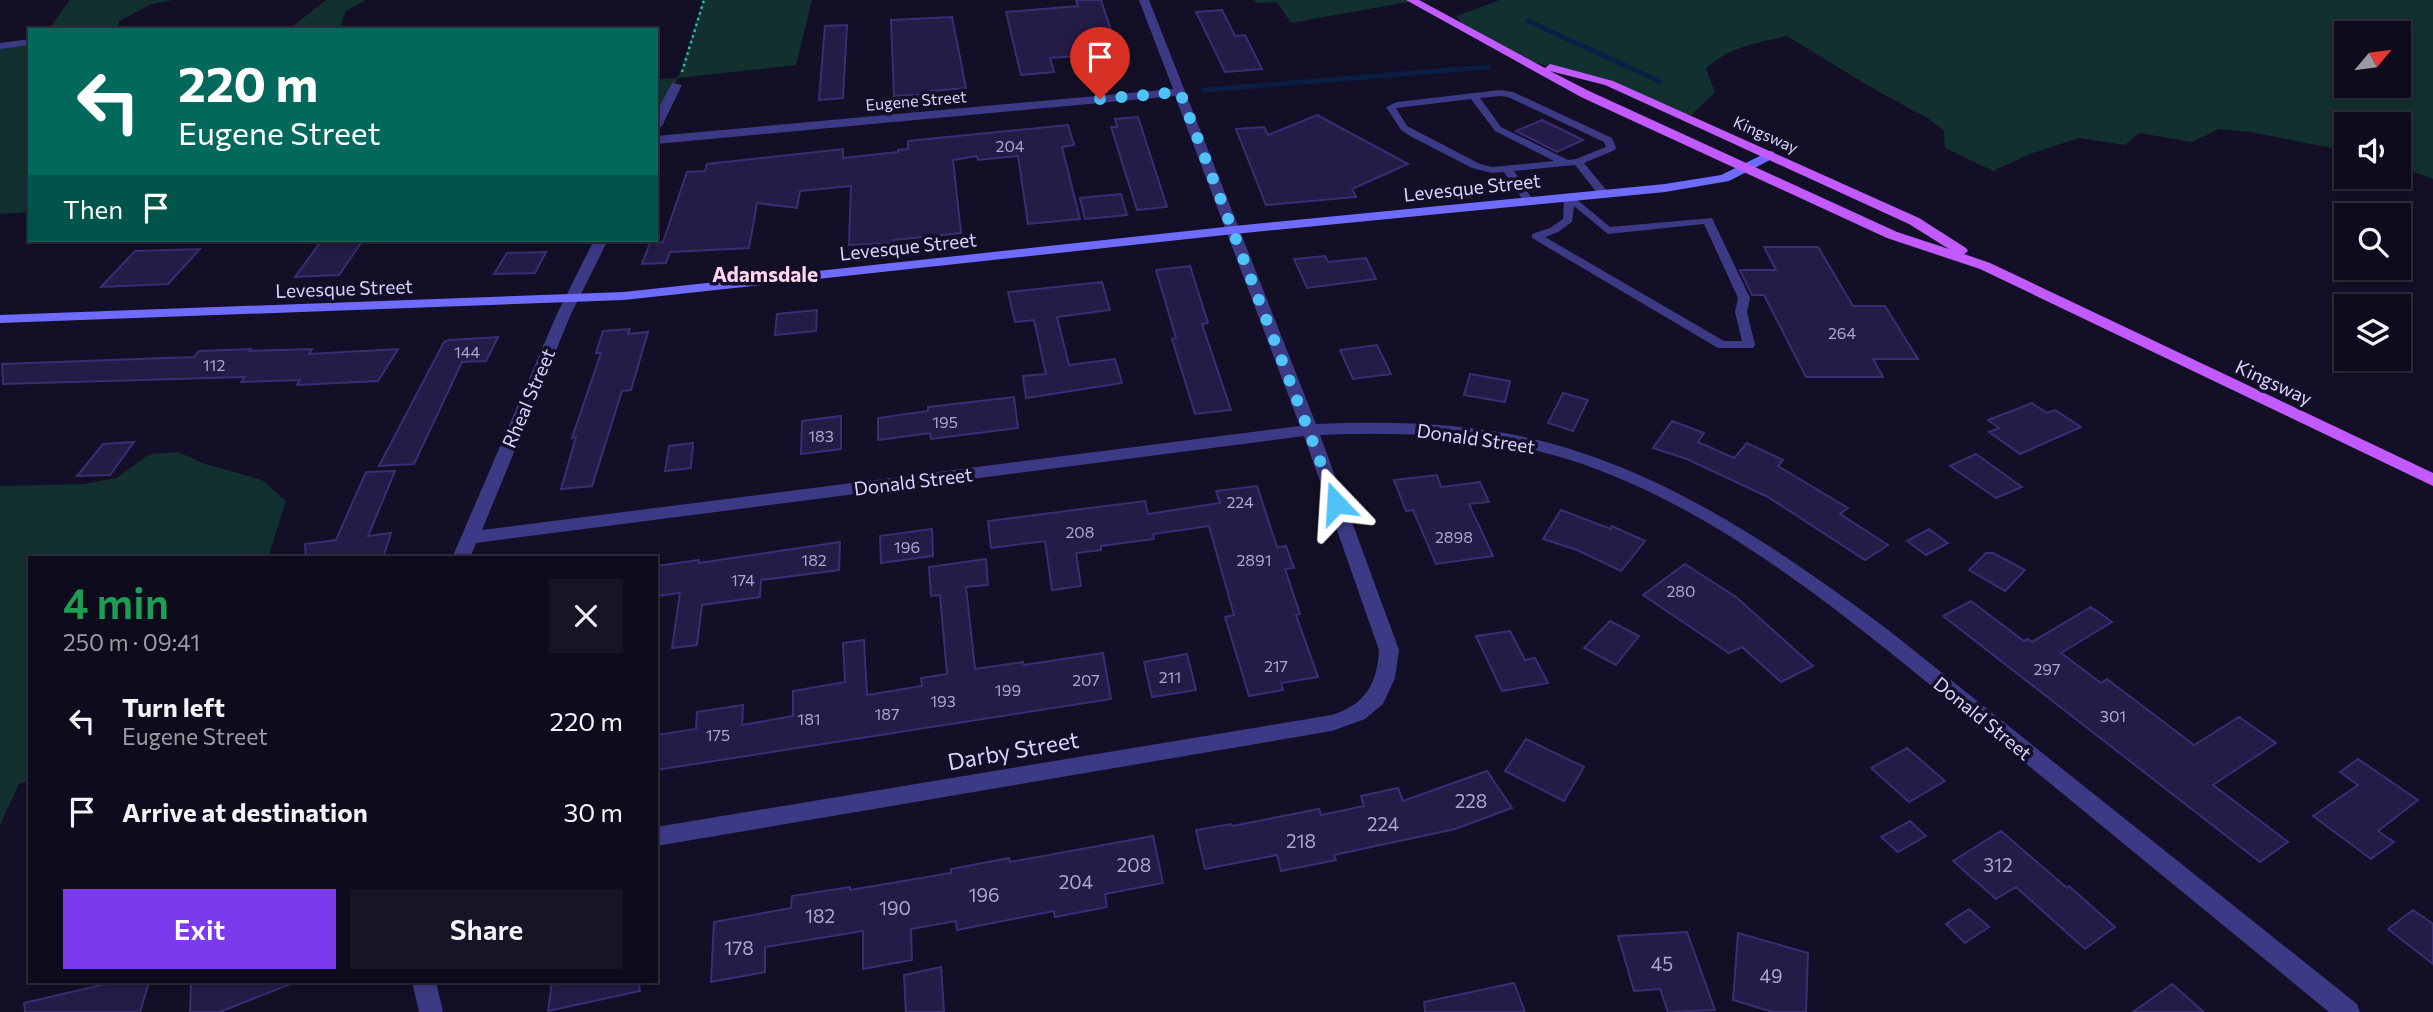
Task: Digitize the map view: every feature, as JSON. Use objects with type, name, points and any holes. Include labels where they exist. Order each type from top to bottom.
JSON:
[{"type":"main road","name":"Kingsway","points":[[1411,0],[1585,94],[1745,169],[1892,235],[1985,266]]},
{"type":"main road","name":"Kingsway","points":[[1522,59],[1609,83],[1914,221],[1985,266],[2433,480]]},
{"type":"street","points":[[1144,0],[1310,430]]},
{"type":"street","points":[[0,46],[28,42]]},
{"type":"street","points":[[658,122],[676,85]]},
{"type":"street","name":"Eugene Street","points":[[658,140],[1180,92]]},
{"type":"street","name":"Levesque Street","points":[[0,319],[571,299],[1700,184],[1745,169],[1770,155]]},
{"type":"street","name":"Rheal Street","points":[[462,556],[571,299],[600,242]]},
{"type":"street","name":"Donald Street","points":[[469,538],[1310,430],[1439,430],[1534,445],[1588,461],[1651,489],[1725,528],[1805,577],[1880,634],[2348,1012]]},
{"type":"street","name":"Darby Street","points":[[658,837],[1351,718],[1374,702],[1387,677],[1389,650],[1310,430]]},
{"type":"street","points":[[424,983],[430,1012]]},
{"type":"lane","points":[[1510,94],[1608,140],[1611,148],[1578,162],[1492,170],[1476,166],[1404,128],[1391,107],[1510,94]]},
{"type":"lane","points":[[1474,96],[1498,129],[1565,163]]},
{"type":"lane","points":[[1578,162],[1603,193]]},
{"type":"lane","points":[[1507,169],[1528,200]]},
{"type":"lane","points":[[1569,196],[1608,231],[1708,220],[1744,298],[1741,312],[1749,345],[1722,345],[1536,236],[1554,230],[1568,220],[1569,196]]},
{"type":"path","points":[[676,85],[687,63],[695,25],[704,0]]},
{"type":"green space","points":[[70,0],[173,0],[152,4],[119,21],[118,28],[49,28]]},
{"type":"green space","points":[[326,0],[366,0],[346,11],[340,28],[291,28]]},
{"type":"green space","points":[[703,0],[812,0],[796,65],[678,78],[658,118],[658,79],[677,78]]},
{"type":"green space","points":[[1254,0],[1435,0],[1413,1],[1291,23],[1277,2],[1256,3]]},
{"type":"green space","points":[[1500,0],[2433,0],[2433,179],[2411,171],[2411,112],[2334,112],[2334,148],[2250,132],[2219,129],[2192,142],[2139,133],[2125,145],[2079,138],[2030,154],[1993,171],[1945,148],[1944,131],[1929,119],[1787,36],[1744,47],[1724,56],[1706,69],[1715,92],[1688,118],[1609,83],[1522,59],[1470,34],[1456,16]]},
{"type":"green space","points":[[28,41],[28,212],[0,214],[0,46]]},
{"type":"green space","points":[[178,452],[205,464],[262,480],[286,501],[269,556],[28,556],[28,781],[19,784],[0,825],[0,486],[84,484],[116,478],[150,454]]},
{"type":"building","points":[[1076,0],[1101,0],[1121,61],[1094,63],[1092,55],[1050,58],[1054,72],[1021,75],[1006,12],[1078,6]]},
{"type":"building","points":[[1222,10],[1235,36],[1245,35],[1262,69],[1225,72],[1196,12]]},
{"type":"building","points":[[952,17],[966,88],[894,96],[891,20]]},
{"type":"building","points":[[847,25],[843,98],[819,100],[825,26]]},
{"type":"building","points":[[1317,115],[1408,164],[1352,189],[1356,197],[1266,205],[1236,129],[1264,127],[1268,135]]},
{"type":"building","points":[[1138,117],[1167,207],[1137,210],[1111,127],[1117,127],[1115,119]]},
{"type":"building","points":[[1542,120],[1583,140],[1557,152],[1516,131]]},
{"type":"building","points":[[1068,125],[1074,145],[1062,147],[1080,219],[1028,224],[1018,156],[978,160],[977,156],[953,160],[961,233],[893,240],[894,243],[849,245],[851,186],[800,191],[797,208],[757,203],[749,248],[670,252],[666,263],[642,264],[650,243],[663,242],[687,172],[705,171],[707,164],[843,149],[843,158],[898,152],[908,149],[908,141]]},
{"type":"building","points":[[1121,194],[1127,215],[1085,219],[1080,198]]},
{"type":"building","points":[[321,242],[362,242],[339,275],[295,277]]},
{"type":"building","points":[[1764,247],[1818,247],[1853,306],[1885,306],[1918,359],[1873,359],[1883,377],[1806,377],[1764,295],[1752,295],[1740,270],[1776,270]]},
{"type":"building","points":[[200,249],[168,284],[101,287],[135,251]]},
{"type":"building","points":[[546,252],[535,273],[494,274],[507,253]]},
{"type":"building","points":[[1325,256],[1328,262],[1366,258],[1376,279],[1307,288],[1294,259]]},
{"type":"building","points":[[1190,266],[1208,323],[1202,324],[1231,410],[1195,414],[1172,339],[1176,338],[1156,270]]},
{"type":"building","points":[[1102,282],[1110,310],[1057,317],[1069,365],[1115,359],[1122,383],[1026,398],[1023,376],[1046,374],[1034,320],[1015,322],[1008,292]]},
{"type":"building","points":[[817,310],[816,331],[775,335],[777,314]]},
{"type":"building","points":[[630,329],[628,334],[648,332],[631,390],[622,391],[592,486],[561,489],[576,437],[572,438],[601,353],[596,353],[603,331]]},
{"type":"building","points":[[498,337],[486,361],[462,362],[414,464],[379,466],[444,342]]},
{"type":"building","points":[[1377,345],[1391,374],[1353,379],[1340,350]]},
{"type":"building","points":[[251,349],[249,351],[312,349],[309,354],[398,349],[378,381],[297,385],[300,380],[241,382],[245,377],[3,384],[2,364],[194,357],[199,351]]},
{"type":"building","points":[[1470,374],[1510,381],[1505,402],[1464,395]]},
{"type":"building","points":[[1563,393],[1588,400],[1573,431],[1548,423]]},
{"type":"building","points":[[1014,397],[1018,428],[931,439],[930,433],[878,440],[878,418],[928,411],[928,407]]},
{"type":"building","points":[[2032,403],[2047,413],[2055,410],[2081,427],[2020,454],[1989,432],[1999,428],[1988,420]]},
{"type":"building","points":[[841,416],[841,449],[801,454],[802,421]]},
{"type":"building","points":[[1672,421],[1704,433],[1698,442],[1734,458],[1747,443],[1783,460],[1778,466],[1848,508],[1840,514],[1888,545],[1865,560],[1768,497],[1687,459],[1653,448]]},
{"type":"building","points":[[134,442],[110,475],[77,476],[103,444]]},
{"type":"building","points":[[693,443],[691,468],[665,471],[669,446]]},
{"type":"building","points":[[1976,454],[2022,487],[1996,498],[1950,466]]},
{"type":"building","points":[[395,471],[368,536],[391,533],[384,556],[306,556],[305,544],[336,540],[366,472]]},
{"type":"building","points":[[1437,475],[1441,487],[1480,482],[1489,502],[1469,504],[1493,556],[1436,564],[1413,510],[1406,511],[1394,480]]},
{"type":"building","points":[[1257,486],[1277,547],[1286,546],[1294,568],[1285,569],[1300,614],[1296,615],[1318,677],[1281,683],[1283,690],[1249,696],[1225,617],[1234,615],[1209,526],[1153,534],[1154,539],[1101,546],[1101,550],[1076,553],[1081,586],[1052,590],[1045,541],[991,548],[988,521],[1145,501],[1148,514],[1220,503],[1216,491]]},
{"type":"building","points":[[1561,510],[1611,529],[1612,526],[1645,541],[1621,571],[1577,550],[1543,539]]},
{"type":"building","points":[[932,529],[933,556],[881,563],[880,536]]},
{"type":"building","points":[[1929,529],[1948,543],[1926,555],[1907,541]]},
{"type":"building","points":[[840,542],[839,570],[761,580],[760,597],[702,605],[697,645],[672,648],[680,593],[658,596],[658,566],[699,560],[699,563]]},
{"type":"building","points":[[1986,553],[1993,553],[2025,570],[2005,591],[1969,570]]},
{"type":"building","points":[[986,559],[988,585],[966,587],[975,669],[1023,662],[1024,665],[1103,653],[1111,699],[658,770],[658,735],[696,729],[697,712],[743,705],[742,725],[793,716],[793,691],[845,682],[843,643],[864,640],[867,695],[922,686],[921,678],[947,674],[940,595],[931,596],[929,567]]},
{"type":"building","points":[[1685,564],[1736,597],[1813,666],[1781,682],[1742,647],[1729,653],[1643,595]]},
{"type":"building","points":[[1971,601],[2024,641],[2028,639],[2032,642],[2091,607],[2112,622],[2061,653],[2101,683],[2107,679],[2194,745],[2239,717],[2276,743],[2213,785],[2288,842],[2260,862],[1943,616]]},
{"type":"building","points":[[1610,621],[1639,636],[1616,665],[1584,648]]},
{"type":"building","points":[[1510,631],[1525,660],[1535,658],[1548,683],[1502,691],[1476,636]]},
{"type":"building","points":[[1187,654],[1196,690],[1152,697],[1144,662]]},
{"type":"building","points":[[1526,739],[1584,767],[1564,801],[1505,771]]},
{"type":"building","points":[[1907,748],[1945,781],[1909,802],[1871,768]]},
{"type":"building","points":[[2358,759],[2418,800],[2378,831],[2394,842],[2371,859],[2313,816],[2358,785],[2340,772]]},
{"type":"building","points":[[1487,771],[1512,808],[1455,829],[1334,855],[1336,860],[1281,871],[1277,855],[1205,869],[1196,830],[1232,826],[1319,809],[1321,815],[1364,806],[1361,796],[1398,788],[1403,801]]},
{"type":"building","points":[[1910,821],[1926,836],[1898,852],[1881,837]]},
{"type":"building","points":[[2001,831],[2115,927],[2085,949],[2016,887],[1996,899],[1953,861]]},
{"type":"building","points":[[1153,836],[1163,883],[1105,894],[1107,907],[1055,917],[1054,911],[957,930],[956,921],[911,929],[912,960],[863,969],[863,931],[765,947],[765,972],[711,982],[714,922],[791,908],[792,896],[850,887],[850,890],[951,873],[951,869],[1009,858],[1010,862]]},
{"type":"building","points":[[1969,909],[1989,927],[1965,943],[1946,924]]},
{"type":"building","points":[[2413,910],[2433,924],[2433,964],[2388,929]]},
{"type":"building","points":[[1687,932],[1715,1010],[1668,1012],[1660,989],[1634,991],[1618,936]]},
{"type":"building","points":[[1738,933],[1808,953],[1806,1012],[1773,1012],[1733,1000]]},
{"type":"building","points":[[941,967],[944,1012],[906,1012],[904,975]]},
{"type":"building","points":[[110,983],[149,983],[140,1012],[25,1012],[24,1003]]},
{"type":"building","points":[[191,983],[293,983],[220,1012],[190,1012]]},
{"type":"building","points":[[552,983],[639,983],[640,991],[548,1011]]},
{"type":"building","points":[[1514,983],[1525,1012],[1425,1012],[1424,1002]]},
{"type":"building","points":[[2172,984],[2204,1012],[2133,1012]]},
{"type":"waterway","points":[[1528,21],[1659,81]]},
{"type":"waterway","points":[[1204,90],[1488,67]]},
{"type":"district","name":"Adamsdale","points":[[765,273]]},
{"type":"route","points":[[1100,99],[1180,92],[1336,503]]}]
